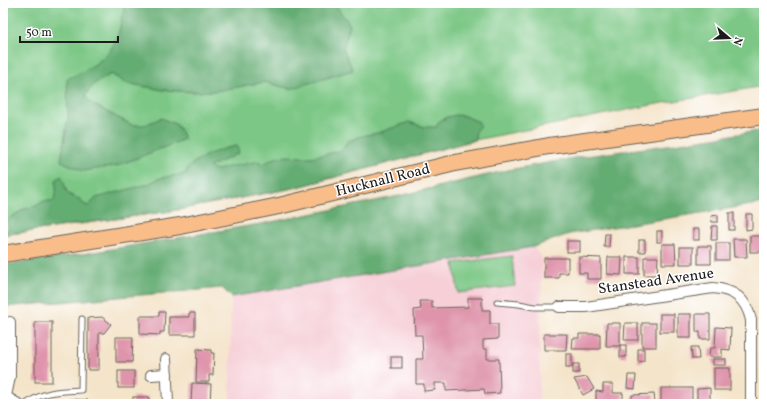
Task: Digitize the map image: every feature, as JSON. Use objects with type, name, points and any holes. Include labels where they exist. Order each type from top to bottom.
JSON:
[{"type":"main road","name":"Hucknall Road","points":[[3,254],[188,224],[279,206],[455,163],[535,149],[734,119],[764,116]]},
{"type":"street","name":"Stanstead Avenue","points":[[560,307],[586,307],[713,288],[732,292],[738,296],[749,310],[751,320],[751,404]]},
{"type":"street","points":[[10,322],[6,339],[10,376],[5,395],[18,404]]},
{"type":"street","points":[[166,359],[168,404]]},
{"type":"street","points":[[151,375],[167,374]]},
{"type":"lane","points":[[497,302],[535,307],[560,307]]},
{"type":"lane","points":[[26,404],[54,391],[81,390],[82,319]]},
{"type":"shaded area","points":[[533,247],[542,258],[539,404],[230,404],[231,297]]},
{"type":"green space","points":[[3,3],[764,3],[764,86],[657,104],[475,140],[294,188],[171,211],[3,235]]},
{"type":"green space","points":[[125,3],[327,3],[337,7],[350,25],[343,49],[353,70],[290,89],[265,82],[216,91],[192,92],[162,90],[126,83],[111,74],[94,84],[85,96],[92,104],[132,125],[145,125],[161,118],[177,125],[185,139],[117,166],[83,171],[61,161],[68,117],[67,79],[101,60],[111,49],[117,38]]},
{"type":"green space","points":[[456,115],[465,116],[479,122],[480,126],[476,130],[475,140],[294,188],[171,211],[3,235],[3,232],[9,229],[7,220],[24,209],[36,206],[43,201],[53,201],[56,192],[56,180],[61,176],[68,193],[80,199],[82,203],[88,206],[96,198],[148,184],[160,178],[185,174],[194,162],[212,153],[231,147],[237,146],[239,153],[209,167],[218,170],[258,161],[264,164],[278,157],[284,156],[309,157],[323,155],[341,150],[348,141],[362,136],[381,132],[409,122],[425,127],[437,127],[438,122],[447,117]]},
{"type":"green space","points":[[764,130],[764,203],[569,234],[533,247],[231,297],[222,288],[3,307],[3,265],[88,253],[266,223],[399,196],[508,170],[579,157]]},
{"type":"green space","points":[[512,256],[515,286],[458,293],[454,263]]},
{"type":"building","points":[[729,213],[734,213],[734,230],[729,230]]},
{"type":"building","points":[[746,214],[752,214],[752,229],[746,230]]},
{"type":"building","points":[[718,215],[718,222],[712,222],[711,216]]},
{"type":"building","points":[[712,226],[717,226],[717,240],[711,240]]},
{"type":"building","points":[[693,229],[699,229],[699,240],[693,240]]},
{"type":"building","points":[[657,231],[662,231],[662,242],[657,242]]},
{"type":"building","points":[[605,234],[610,234],[609,247],[604,247]]},
{"type":"building","points":[[750,236],[764,236],[764,252],[750,252]]},
{"type":"building","points":[[733,239],[746,239],[747,257],[734,257]]},
{"type":"building","points":[[639,240],[645,240],[645,252],[639,252]]},
{"type":"building","points":[[567,241],[580,241],[580,252],[567,252]]},
{"type":"building","points":[[716,243],[729,243],[729,260],[716,260]]},
{"type":"building","points":[[662,244],[675,244],[676,264],[662,264]]},
{"type":"building","points":[[698,246],[711,246],[711,264],[698,264]]},
{"type":"building","points":[[680,247],[693,247],[693,264],[680,264]]},
{"type":"building","points":[[579,257],[601,258],[601,279],[587,279],[587,273],[579,273]]},
{"type":"building","points":[[608,257],[622,257],[621,275],[607,274]]},
{"type":"building","points":[[626,257],[639,257],[639,274],[626,274]]},
{"type":"building","points":[[644,257],[658,257],[657,275],[644,275]]},
{"type":"building","points":[[544,258],[568,258],[568,273],[559,273],[559,278],[544,278]]},
{"type":"building","points":[[468,298],[482,298],[482,310],[490,310],[490,324],[498,324],[498,339],[483,340],[483,349],[487,349],[487,359],[499,359],[500,393],[485,394],[484,389],[446,391],[446,383],[435,383],[435,390],[424,391],[424,384],[416,384],[416,359],[423,359],[422,335],[415,335],[414,310],[421,309],[420,301],[432,301],[432,308],[468,307]]},
{"type":"building","points":[[159,312],[165,312],[164,332],[160,332],[160,335],[140,334],[140,316],[159,316]]},
{"type":"building","points":[[189,313],[195,313],[195,335],[169,335],[169,317],[189,317]]},
{"type":"building","points":[[660,314],[674,314],[674,332],[660,332]]},
{"type":"building","points":[[678,314],[691,314],[691,338],[678,338]]},
{"type":"building","points":[[696,314],[710,314],[710,339],[700,339],[700,332],[696,332]]},
{"type":"building","points":[[102,317],[111,324],[104,333],[99,333],[99,370],[88,370],[88,318]]},
{"type":"building","points":[[35,322],[52,322],[52,382],[35,382]]},
{"type":"building","points":[[607,323],[620,323],[620,346],[606,346]]},
{"type":"building","points":[[625,323],[638,323],[638,340],[624,340]]},
{"type":"building","points":[[642,323],[656,323],[656,347],[642,347]]},
{"type":"building","points":[[716,327],[731,328],[730,350],[722,349],[722,357],[709,357],[710,348],[715,348]]},
{"type":"building","points":[[544,334],[567,334],[566,350],[544,350]]},
{"type":"building","points":[[579,334],[600,334],[600,349],[572,349],[573,338],[579,338]]},
{"type":"building","points":[[116,337],[133,337],[132,362],[116,362]]},
{"type":"building","points":[[620,345],[626,345],[626,357],[620,357]]},
{"type":"building","points":[[691,347],[698,347],[699,359],[692,359]]},
{"type":"building","points":[[197,349],[211,350],[211,353],[214,353],[213,375],[209,375],[209,382],[196,382]]},
{"type":"building","points":[[638,349],[644,349],[644,361],[638,362]]},
{"type":"building","points":[[566,354],[572,354],[572,367],[566,367]]},
{"type":"building","points":[[391,357],[402,357],[402,368],[391,368]]},
{"type":"building","points":[[713,359],[726,359],[726,365],[713,365]]},
{"type":"building","points":[[573,364],[579,364],[579,373],[573,373]]},
{"type":"building","points":[[714,368],[730,368],[730,390],[714,390]]},
{"type":"building","points":[[118,371],[134,371],[134,388],[118,388]]},
{"type":"building","points":[[628,375],[636,375],[635,389],[627,388]]},
{"type":"building","points":[[587,377],[594,389],[583,395],[574,379]]},
{"type":"building","points":[[192,383],[211,384],[210,404],[191,404]]},
{"type":"building","points":[[603,384],[613,384],[613,393],[623,393],[623,404],[596,404],[596,391],[603,392]]},
{"type":"building","points":[[661,388],[692,388],[692,404],[661,404]]},
{"type":"building","points":[[710,388],[710,404],[697,404],[697,389]]},
{"type":"building","points":[[654,394],[655,404],[632,404],[632,395]]},
{"type":"building","points":[[133,397],[149,397],[149,404],[133,404]]},
{"type":"building","points":[[70,399],[88,400],[87,404],[70,404]]}]
